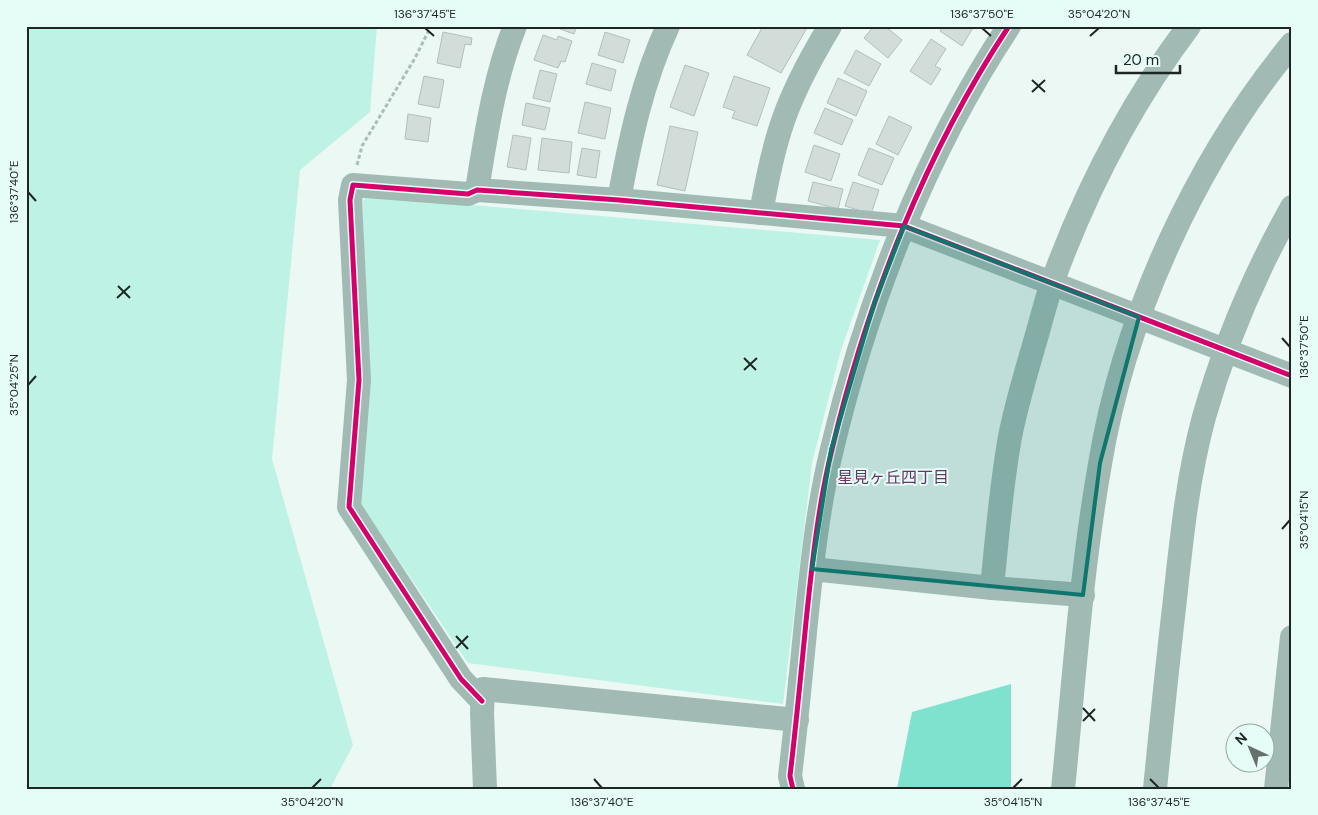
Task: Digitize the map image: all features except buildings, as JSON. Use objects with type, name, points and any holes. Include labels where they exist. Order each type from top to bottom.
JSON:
[{"type":"street","points":[[477,190],[489,118],[499,76],[515,26]]},
{"type":"street","points":[[619,200],[638,108],[651,67],[668,26]]},
{"type":"street","points":[[761,213],[767,176],[780,129],[795,90],[809,61],[830,26]]},
{"type":"street","points":[[793,789],[790,776],[812,569],[820,514],[832,450],[860,346],[904,226],[966,97],[1009,26]]},
{"type":"street","points":[[992,588],[1001,500],[1010,439],[1021,387],[1052,284],[1083,209],[1106,161],[1154,76],[1190,26]]},
{"type":"street","points":[[1063,789],[1083,595],[1100,463],[1124,360],[1139,317],[1171,239],[1224,138],[1292,44]]},
{"type":"street","points":[[797,720],[483,695],[461,679],[349,507],[358,380],[350,200],[353,185],[468,194],[477,190],[619,200],[904,226],[1292,376]]},
{"type":"street","points":[[1155,789],[1184,518],[1204,418],[1225,351],[1257,275],[1292,207]]},
{"type":"street","points":[[812,569],[992,588],[1083,595]]},
{"type":"street","points":[[1276,789],[1292,637]]},
{"type":"street","points":[[483,695],[485,789]]},
{"type":"path","points":[[353,185],[362,146],[415,58],[431,26]]},
{"type":"highlighted area","points":[[904,226],[1139,317],[1100,463],[1083,595],[812,569],[831,450],[874,304]]},
{"type":"shaded area","points":[[26,26],[377,26],[370,112],[300,170],[272,459],[353,745],[330,789],[26,789]]},
{"type":"shaded area","points":[[369,196],[880,240],[841,350],[812,463],[783,704],[468,663],[360,503],[370,392],[362,201]]},
{"type":"shaded area","points":[[1011,684],[1011,789],[897,789],[912,712]]},
{"type":"cycle path","points":[[793,789],[790,776],[816,535],[827,470],[846,394],[881,284],[925,177],[951,125],[1009,26]]},
{"type":"cycle path","points":[[482,701],[461,679],[349,507],[359,380],[350,200],[353,185],[468,194],[477,190],[619,200],[904,226],[1292,376]]},
{"type":"district","name":"星見ヶ丘四丁目","points":[[893,477]]}]
